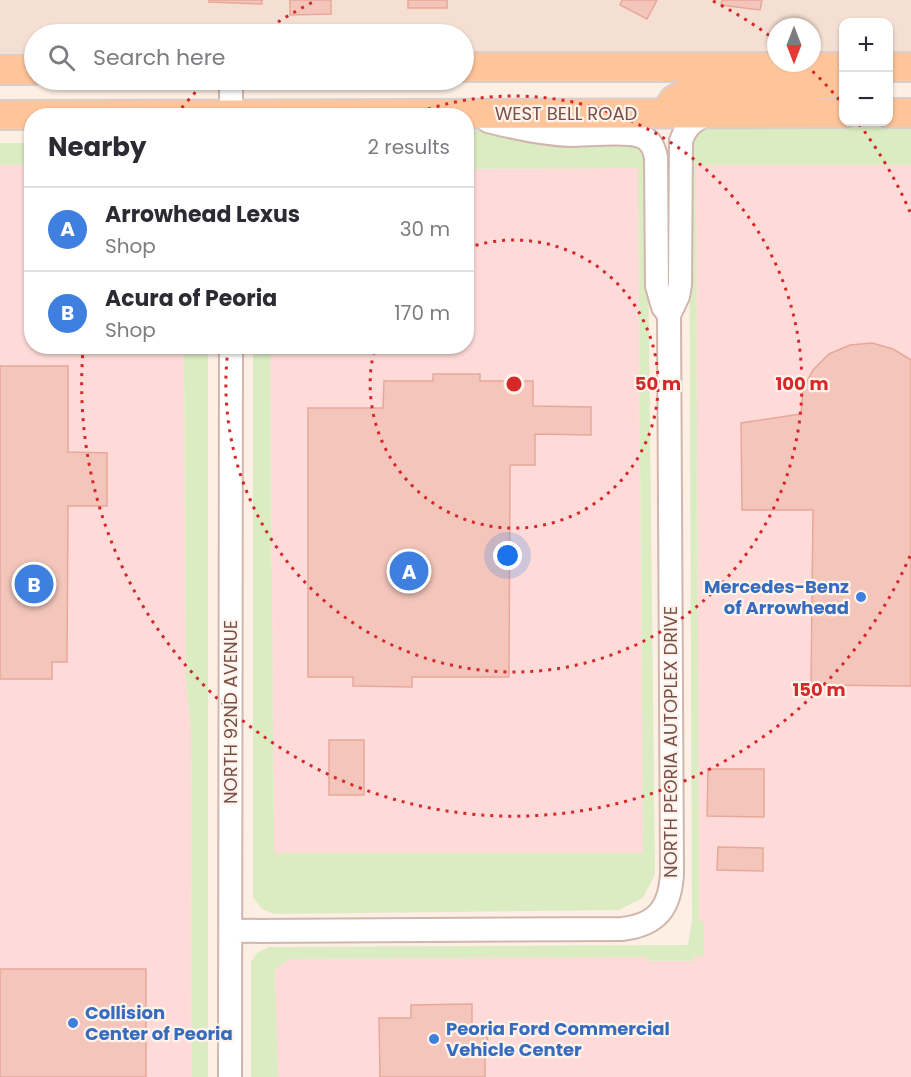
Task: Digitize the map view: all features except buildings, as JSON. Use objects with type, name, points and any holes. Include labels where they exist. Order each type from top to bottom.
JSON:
[{"type":"main road","points":[[474,67],[839,67]]},
{"type":"main road","points":[[0,70],[24,70]]},
{"type":"main road","points":[[665,113],[674,100],[691,91],[790,88],[839,82]]},
{"type":"main road","name":"WEST BELL ROAD","points":[[474,114],[839,113]]},
{"type":"main road","points":[[893,113],[911,113]]},
{"type":"main road","name":"WEST BELL ROAD","points":[[0,115],[24,115]]},
{"type":"street","points":[[231,90],[231,108]]},
{"type":"street","name":"NORTH PEORIA AUTOPLEX DRIVE","points":[[665,113],[656,157],[657,286],[663,307],[669,315]]},
{"type":"street","name":"NORTH PEORIA AUTOPLEX DRIVE","points":[[231,931],[622,929],[649,922],[667,903],[672,874],[669,315],[678,296],[680,285],[681,141],[684,131],[696,119],[714,113]]},
{"type":"street","points":[[474,117],[544,132],[643,136],[650,141],[656,157]]},
{"type":"street","name":"NORTH 92ND AVENUE","points":[[230,1077],[231,354]]},
{"type":"shaded area","points":[[0,0],[911,0],[911,57],[893,57],[893,18],[839,18],[839,57],[821,57],[821,18],[767,18],[767,57],[474,55],[474,24],[24,24],[24,54],[0,54]]},
{"type":"shaded area","points":[[0,165],[24,165],[24,354],[184,354],[186,682],[191,728],[192,1077],[0,1077]]},
{"type":"shaded area","points":[[696,165],[911,165],[911,1077],[278,1077],[275,969],[290,959],[647,957],[647,961],[694,961],[703,921],[699,921]]},
{"type":"shaded area","points":[[638,168],[643,853],[274,853],[270,354],[474,354],[474,169]]},
{"type":"green space","points":[[911,127],[911,165],[696,165],[699,921],[704,921],[704,956],[695,956],[694,961],[647,961],[647,957],[290,959],[275,969],[278,1077],[251,1077],[251,962],[257,953],[269,947],[688,945],[692,921],[689,145],[694,134],[702,129]]},
{"type":"green space","points":[[474,128],[560,141],[635,141],[646,150],[655,874],[643,898],[619,910],[274,914],[262,909],[253,897],[253,354],[270,354],[274,853],[643,853],[638,168],[474,169]]},
{"type":"green space","points":[[0,143],[24,143],[24,165],[0,165]]},
{"type":"green space","points":[[184,354],[208,354],[208,1077],[192,1077],[191,728],[186,682]]},
{"type":"place","name":"Arrowhead Lexus","points":[[409,571]]},
{"type":"place","name":"Acura of Peoria","points":[[34,584]]},
{"type":"place","name":"Mercedes-Benz of Arrowhead","points":[[861,597]]},
{"type":"place","name":"Collision Center of Peoria","points":[[73,1023]]},
{"type":"place","name":"Peoria Ford Commercial Vehicle Center","points":[[434,1039]]}]
